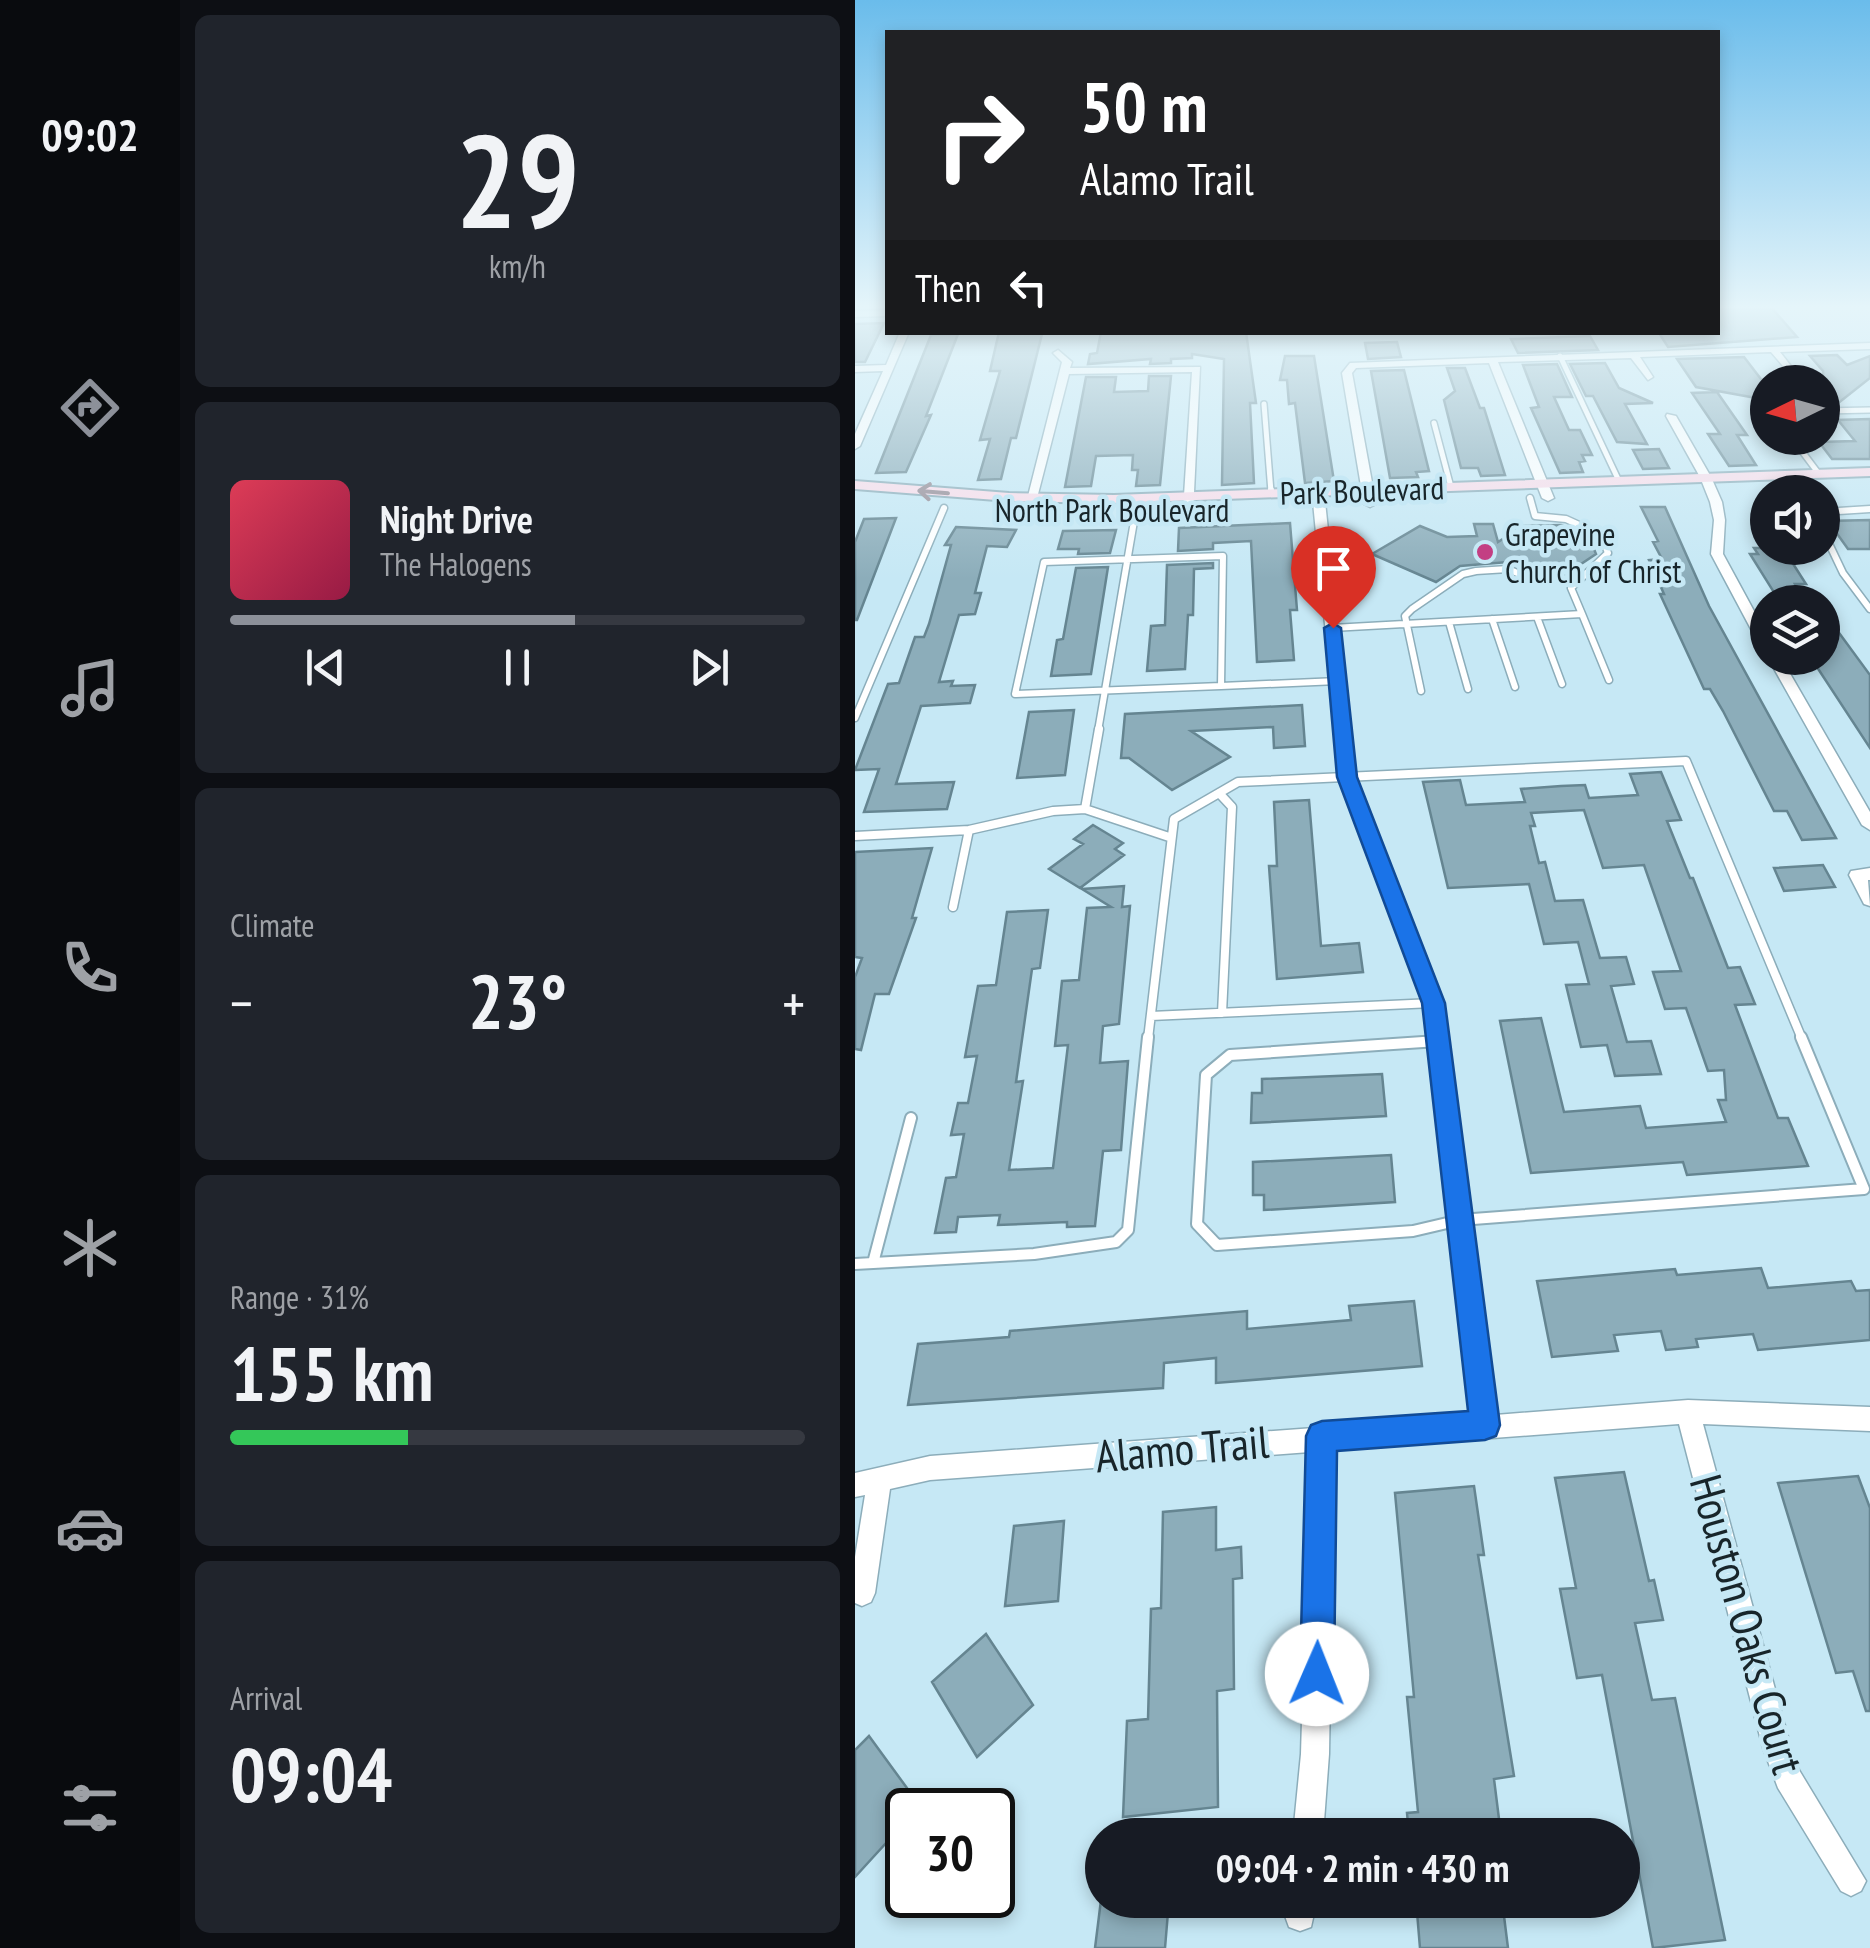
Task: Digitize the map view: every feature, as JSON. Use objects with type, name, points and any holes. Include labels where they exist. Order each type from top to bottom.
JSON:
[{"type":"main road","name":"Park Boulevard","points":[[1368,497],[1451,487],[1545,491],[1707,485],[1870,472]]},
{"type":"main road","name":"Park Boulevard","points":[[1368,497],[1530,498],[1545,491],[1619,481],[1750,488]]},
{"type":"main road","points":[[855,485],[1137,506]]},
{"type":"main road","name":"Park Boulevard","points":[[1840,488],[1870,486]]},
{"type":"main road","name":"Park Boulevard","points":[[1190,504],[1271,494],[1319,499]]},
{"type":"main road","name":"North Park Boulevard","points":[[855,500],[943,508],[1137,506],[1368,497]]},
{"type":"street","points":[[855,446],[876,397]]},
{"type":"street","points":[[1031,498],[1056,397]]},
{"type":"street","points":[[1190,504],[1196,397]]},
{"type":"street","points":[[1351,397],[1368,497]]},
{"type":"street","points":[[1507,397],[1545,491]]},
{"type":"street","points":[[1671,416],[1707,485],[1720,520],[1715,549],[1750,614]]},
{"type":"street","points":[[1319,499],[1347,777],[1434,1003],[1485,1425]]},
{"type":"street","points":[[1784,675],[1870,825]]},
{"type":"street","points":[[1870,874],[1857,874],[1870,900]]},
{"type":"street","name":"Alamo Trail","points":[[867,1482],[930,1468],[1322,1436],[1688,1412],[1870,1419]]},
{"type":"street","name":"Houston Oaks Court","points":[[1688,1412],[1777,1748],[1788,1778],[1851,1881]]},
{"type":"street","points":[[1309,1818],[1315,1754],[1322,1436]]},
{"type":"street","points":[[862,1593],[867,1482]]},
{"type":"lane","points":[[1579,397],[1619,481]]},
{"type":"lane","points":[[1264,404],[1271,494]]},
{"type":"lane","points":[[1840,411],[1870,410]]},
{"type":"lane","points":[[1433,423],[1451,487]]},
{"type":"lane","points":[[1805,455],[1819,474]]},
{"type":"lane","points":[[1530,498],[1535,516],[1565,519],[1601,535],[1609,553],[1571,588],[1609,680]]},
{"type":"lane","points":[[1085,808],[1137,506]]},
{"type":"lane","points":[[855,718],[943,508]]},
{"type":"lane","points":[[1840,511],[1870,509]]},
{"type":"lane","points":[[1221,686],[1223,556],[1044,562],[1015,694],[1105,691],[1221,686],[1337,681]]},
{"type":"lane","points":[[1839,565],[1870,609]]},
{"type":"lane","points":[[1421,691],[1405,616],[1463,574],[1509,569],[1531,579],[1577,579]]},
{"type":"lane","points":[[1333,628],[1582,614]]},
{"type":"lane","points":[[1537,617],[1561,684]]},
{"type":"lane","points":[[1492,619],[1515,687]]},
{"type":"lane","points":[[1449,622],[1468,689]]},
{"type":"lane","points":[[855,1264],[1034,1254],[1117,1242],[1128,1230],[1169,837],[1174,820],[1239,782],[1686,761],[1864,1189],[1460,1220],[1413,1231],[1217,1245],[1197,1224],[1206,1075],[1230,1055],[1439,1041]]},
{"type":"lane","points":[[1219,793],[1231,806],[1222,1013]]},
{"type":"lane","points":[[855,836],[969,830],[1053,811],[1085,808],[1169,837]]},
{"type":"lane","points":[[953,907],[969,830]]},
{"type":"lane","points":[[1151,1016],[1434,1003]]},
{"type":"lane","points":[[873,1263],[911,1118]]},
{"type":"building","points":[[906,397],[933,397],[926,416],[931,415],[906,472],[876,473]]},
{"type":"building","points":[[992,397],[1026,397],[1001,479],[978,480],[990,439],[980,440]]},
{"type":"building","points":[[1082,397],[1169,397],[1160,485],[1136,486],[1138,470],[1132,470],[1133,455],[1096,456],[1091,486],[1065,487]]},
{"type":"building","points":[[1223,397],[1255,397],[1256,403],[1250,403],[1254,483],[1222,485]]},
{"type":"building","points":[[1288,397],[1321,397],[1334,481],[1305,483],[1295,403],[1289,404]]},
{"type":"building","points":[[1376,397],[1411,397],[1429,471],[1416,472],[1418,477],[1390,478]]},
{"type":"building","points":[[1476,397],[1480,408],[1484,408],[1505,475],[1481,476],[1478,468],[1461,468],[1444,400]]},
{"type":"building","points":[[1535,397],[1572,397],[1554,397],[1569,430],[1580,430],[1592,455],[1582,455],[1585,461],[1579,462],[1583,472],[1560,473],[1531,408],[1539,407]]},
{"type":"building","points":[[1593,397],[1639,397],[1653,403],[1625,404],[1647,444],[1617,442]]},
{"type":"building","points":[[1695,397],[1720,397],[1747,435],[1737,435],[1756,465],[1729,466],[1708,434],[1720,434]]},
{"type":"building","points":[[1870,419],[1870,459],[1832,459],[1829,455],[1840,455],[1840,441],[1855,441],[1840,420]]},
{"type":"building","points":[[1659,449],[1669,468],[1643,469],[1633,450]]},
{"type":"building","points":[[1641,507],[1665,507],[1709,606],[1836,838],[1802,840],[1787,811],[1774,811],[1723,711],[1710,689],[1704,689],[1660,594],[1664,594],[1649,560],[1662,559],[1653,542],[1658,541]]},
{"type":"building","points":[[896,518],[855,620],[855,542],[864,519]]},
{"type":"building","points":[[1870,520],[1870,549],[1848,549],[1840,538],[1840,521]]},
{"type":"building","points":[[1290,523],[1297,610],[1290,610],[1294,660],[1257,662],[1251,541],[1213,543],[1213,549],[1178,551],[1179,528]]},
{"type":"building","name":"Grapevine Church of Christ","points":[[1474,524],[1493,524],[1498,542],[1523,526],[1561,525],[1589,537],[1596,554],[1575,568],[1538,570],[1508,562],[1460,566],[1436,582],[1372,554],[1420,526],[1447,537],[1477,536]]},
{"type":"building","points":[[956,527],[1016,530],[1007,547],[987,546],[975,593],[981,593],[975,614],[959,615],[939,682],[975,685],[970,703],[921,706],[896,784],[954,782],[947,809],[864,812],[879,769],[855,770],[888,684],[899,683],[915,637],[924,637],[951,545],[945,545]]},
{"type":"building","points":[[1116,530],[1110,553],[1078,554],[1079,549],[1058,549],[1063,531]]},
{"type":"building","points":[[1213,563],[1213,568],[1194,569],[1193,615],[1188,615],[1185,669],[1147,671],[1151,626],[1165,625],[1167,565]]},
{"type":"building","points":[[1757,565],[1794,565],[1806,584],[1796,585],[1769,585]]},
{"type":"building","points":[[1108,567],[1091,674],[1051,676],[1057,640],[1063,639],[1076,568]]},
{"type":"building","points":[[1840,634],[1870,675],[1870,748],[1822,675],[1840,675]]},
{"type":"building","points":[[1302,705],[1305,746],[1274,748],[1273,727],[1191,731],[1230,757],[1172,790],[1129,758],[1121,758],[1125,714]]},
{"type":"building","points":[[1074,710],[1065,775],[1017,778],[1029,712]]},
{"type":"building","points":[[1661,772],[1681,820],[1667,821],[1690,878],[1728,968],[1740,967],[1755,1004],[1735,1005],[1778,1118],[1788,1118],[1808,1166],[1687,1175],[1683,1162],[1531,1173],[1500,1021],[1541,1018],[1564,1112],[1640,1106],[1646,1128],[1726,1122],[1718,1100],[1726,1100],[1724,1070],[1708,1071],[1686,1008],[1665,1009],[1653,972],[1681,971],[1644,865],[1603,868],[1584,810],[1531,813],[1535,826],[1530,826],[1539,863],[1545,862],[1555,901],[1583,900],[1600,958],[1626,957],[1634,984],[1611,986],[1627,1042],[1651,1041],[1661,1074],[1615,1076],[1607,1045],[1581,1047],[1566,985],[1589,984],[1578,942],[1544,944],[1529,884],[1448,888],[1423,782],[1460,780],[1466,805],[1525,802],[1521,789],[1561,786],[1585,785],[1589,798],[1638,795],[1630,774]]},
{"type":"building","points":[[1309,800],[1321,946],[1359,943],[1363,972],[1277,979],[1269,866],[1277,866],[1274,802]]},
{"type":"building","points":[[1093,825],[1123,843],[1115,849],[1124,855],[1080,888],[1049,869],[1083,844],[1074,839]]},
{"type":"building","points":[[932,848],[912,918],[916,918],[889,994],[875,994],[861,1050],[855,1049],[855,977],[862,958],[855,957],[855,852]]},
{"type":"building","points":[[1823,865],[1835,887],[1784,891],[1774,868]]},
{"type":"building","points":[[1124,886],[1122,907],[1130,906],[1119,1024],[1103,1026],[1100,1063],[1128,1061],[1121,1150],[1103,1151],[1095,1226],[1067,1227],[1067,1222],[998,1225],[1000,1215],[958,1217],[956,1232],[935,1233],[946,1178],[956,1177],[964,1134],[951,1135],[958,1103],[968,1103],[977,1056],[965,1057],[978,986],[996,985],[1007,912],[1048,910],[1040,968],[1032,969],[1016,1082],[1023,1081],[1009,1170],[1053,1168],[1068,1045],[1055,1046],[1062,981],[1079,980],[1087,908],[1111,907],[1082,889]]},
{"type":"building","points":[[1382,1074],[1386,1116],[1251,1123],[1252,1093],[1262,1093],[1262,1079]]},
{"type":"building","points":[[1391,1155],[1395,1202],[1264,1210],[1264,1195],[1253,1195],[1253,1162]]},
{"type":"building","points":[[1761,1268],[1768,1288],[1851,1281],[1856,1291],[1870,1290],[1870,1340],[1758,1350],[1753,1334],[1696,1339],[1698,1347],[1666,1350],[1661,1331],[1614,1335],[1618,1351],[1552,1357],[1537,1281],[1675,1269],[1677,1275]]},
{"type":"building","points":[[1414,1301],[1422,1366],[1216,1383],[1216,1358],[1164,1363],[1163,1388],[908,1405],[918,1344],[1009,1337],[1010,1331],[1247,1311],[1247,1329],[1351,1320],[1349,1306]]},
{"type":"building","points":[[1624,1472],[1649,1581],[1654,1580],[1663,1620],[1635,1623],[1652,1700],[1675,1698],[1725,1940],[1653,1948],[1640,1878],[1640,1818],[1629,1818],[1602,1675],[1577,1678],[1560,1589],[1576,1588],[1555,1478]]},
{"type":"building","points":[[1858,1476],[1870,1508],[1870,1711],[1866,1711],[1853,1671],[1836,1673],[1778,1483]]},
{"type":"building","points":[[1474,1486],[1484,1555],[1478,1555],[1514,1776],[1494,1779],[1499,1818],[1407,1818],[1407,1813],[1418,1812],[1407,1697],[1414,1697],[1395,1493]]},
{"type":"building","points":[[1216,1507],[1216,1550],[1241,1547],[1242,1578],[1233,1579],[1234,1689],[1217,1691],[1218,1807],[1123,1817],[1127,1721],[1148,1719],[1151,1609],[1161,1608],[1163,1512]]},
{"type":"building","points":[[1064,1521],[1058,1601],[1005,1606],[1014,1526]]},
{"type":"building","points":[[986,1634],[1033,1705],[977,1757],[932,1682]]},
{"type":"building","points":[[869,1736],[907,1788],[885,1788],[885,1844],[855,1877],[855,1750]]},
{"type":"building","points":[[1099,1918],[1168,1918],[1165,1948],[1095,1948]]},
{"type":"building","points":[[1418,1918],[1504,1918],[1508,1948],[1420,1948]]},
{"type":"place","name":"Grapevine Church of Christ","points":[[1485,552]]},
{"type":"route","points":[[1317,1674],[1322,1436],[1485,1425],[1434,1003],[1347,777],[1333,628]]}]
